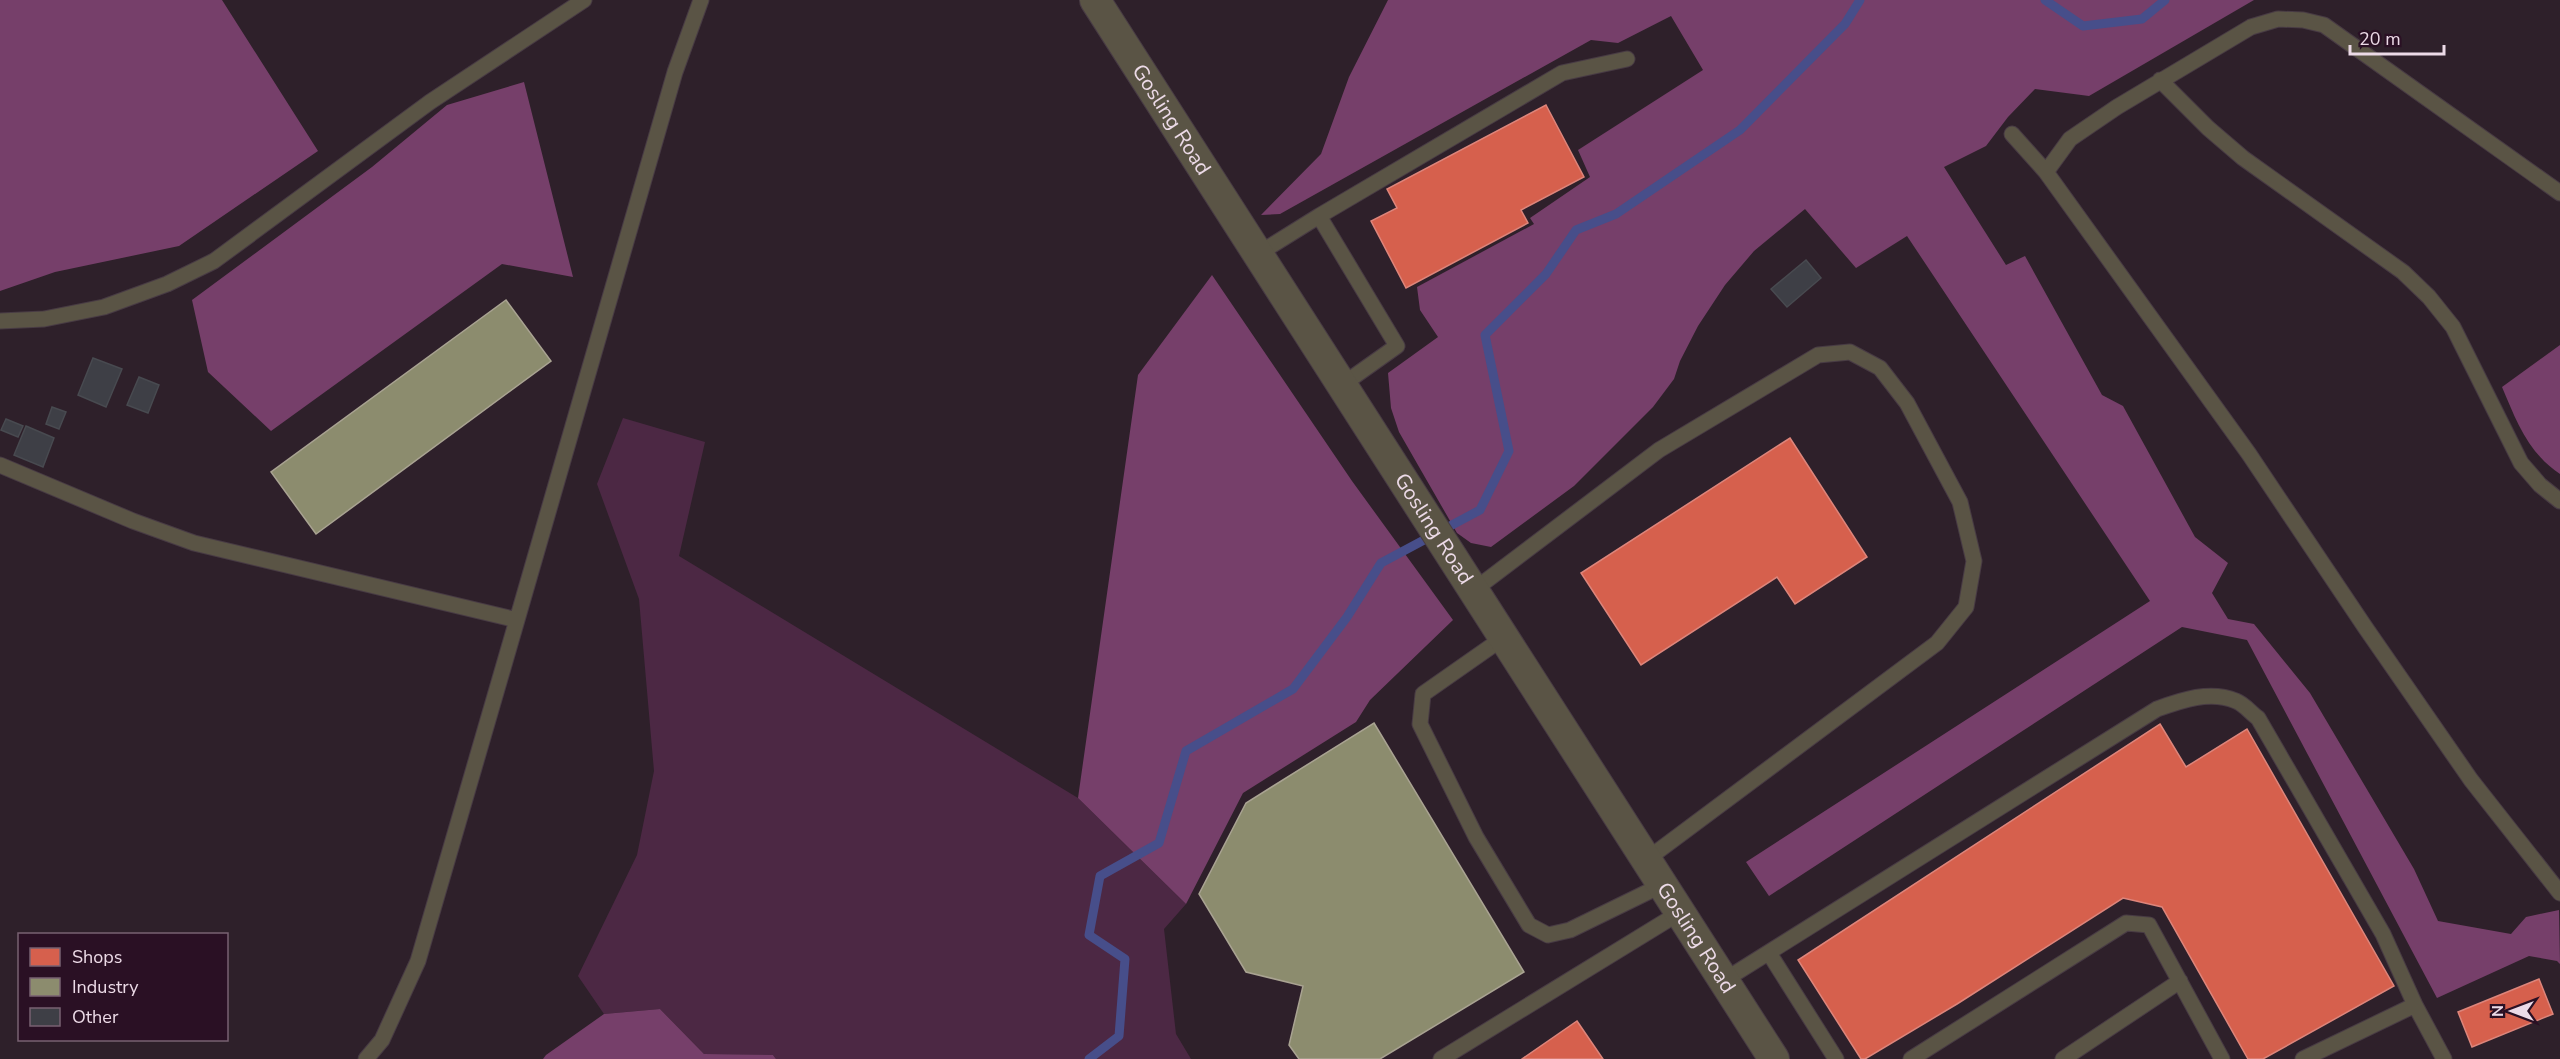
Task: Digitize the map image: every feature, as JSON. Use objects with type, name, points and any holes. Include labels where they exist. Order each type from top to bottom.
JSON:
[{"type":"street","name":"Gosling Road","points":[[1095,0],[1774,1059]]},
{"type":"lane","points":[[0,321],[44,319],[104,307],[167,284],[214,261],[430,102],[584,0]]},
{"type":"lane","points":[[366,1059],[382,1040],[418,961],[675,72],[701,0]]},
{"type":"lane","points":[[2046,172],[2070,139],[2160,80],[2252,27],[2278,19],[2303,20],[2324,25],[2560,193]]},
{"type":"lane","points":[[1258,254],[1562,73],[1627,59]]},
{"type":"lane","points":[[2160,80],[2208,128],[2243,158],[2403,272],[2429,297],[2453,327],[2521,463],[2540,485],[2560,501]]},
{"type":"lane","points":[[2012,134],[2046,172],[2249,453],[2471,780],[2560,893]]},
{"type":"lane","points":[[1319,216],[1397,346],[1342,385]]},
{"type":"lane","points":[[1474,590],[1659,450],[1818,355],[1850,352],[1880,368],[1907,403],[1960,502],[1974,561],[1966,607],[1937,643],[1646,861]]},
{"type":"lane","points":[[0,465],[133,521],[194,543],[517,620]]},
{"type":"lane","points":[[1503,638],[1423,694],[1420,724],[1476,837],[1529,925],[1548,935],[1570,930],[1662,885]]},
{"type":"lane","points":[[1723,981],[2157,709],[2182,700],[2211,695],[2236,701],[2258,718],[2383,934],[2415,1005],[2444,1059]]},
{"type":"lane","points":[[1441,1059],[1679,913]]},
{"type":"lane","points":[[1911,1059],[2126,923],[2149,925],[2222,1059]]},
{"type":"lane","points":[[1769,953],[1836,1059]]},
{"type":"lane","points":[[2063,1059],[2180,981]]},
{"type":"lane","points":[[2303,1059],[2415,1005]]},
{"type":"shaded area","points":[[0,0],[222,0],[318,151],[179,246],[55,272],[0,291]]},
{"type":"shaded area","points":[[1388,0],[2254,0],[2089,96],[2035,89],[2008,117],[1986,146],[1944,167],[2006,265],[2025,256],[2102,395],[2123,406],[2195,537],[2228,563],[2212,593],[2228,619],[2254,624],[2310,693],[2414,869],[2438,921],[2511,934],[2526,917],[2559,910],[2560,964],[2557,961],[2529,956],[2437,998],[2247,640],[2182,627],[1769,896],[1746,862],[2150,601],[1907,236],[1856,268],[1805,209],[1754,251],[1725,285],[1698,326],[1680,361],[1674,379],[1653,407],[1574,486],[1491,547],[1471,543],[1457,533],[1399,432],[1391,408],[1388,373],[1438,337],[1420,310],[1417,287],[1534,224],[1530,218],[1590,177],[1578,150],[1703,70],[1671,16],[1618,43],[1591,40],[1280,214],[1261,215],[1321,154],[1349,77]]},
{"type":"shaded area","points":[[524,82],[573,277],[502,264],[271,431],[208,372],[192,300],[372,167],[447,105]]},
{"type":"shaded area","points":[[1212,275],[1352,481],[1453,620],[1370,700],[1356,722],[1243,793],[1186,904],[1078,798],[1138,375]]},
{"type":"shaded area","points":[[2560,345],[2560,474],[2549,466],[2531,446],[2502,387]]},
{"type":"shaded area","points":[[623,418],[705,442],[679,556],[1078,798],[1186,904],[1164,929],[1176,1034],[1191,1059],[776,1059],[773,1055],[704,1054],[660,1009],[604,1014],[578,976],[637,855],[654,771],[639,599],[597,484]]},
{"type":"shaded area","points":[[660,1009],[704,1054],[773,1055],[776,1059],[543,1059],[604,1014]]},
{"type":"building: Shops","points":[[1546,105],[1584,177],[1521,210],[1528,223],[1406,288],[1371,221],[1397,208],[1387,189]]},
{"type":"building: Shops","points":[[1790,438],[1867,557],[1795,604],[1777,577],[1641,665],[1581,573]]},
{"type":"building: Shops","points":[[2160,724],[2186,767],[2247,729],[2394,986],[2263,1059],[2248,1059],[2162,907],[2123,898],[1957,1004],[1865,1059],[1861,1059],[1798,960]]},
{"type":"building: Shops","points":[[2539,979],[2553,1014],[2472,1047],[2458,1012]]},
{"type":"building: Shops","points":[[1577,1021],[1603,1059],[1522,1059]]},
{"type":"building: Industry","points":[[506,300],[551,361],[316,534],[271,472]]},
{"type":"building: Industry","points":[[1374,723],[1524,972],[1380,1059],[1299,1059],[1289,1045],[1303,986],[1246,972],[1199,894],[1246,803]]},
{"type":"building: Other","points":[[1806,260],[1821,278],[1787,307],[1771,289]]},
{"type":"building: Other","points":[[93,358],[122,369],[106,407],[78,395]]},
{"type":"building: Other","points":[[139,377],[159,385],[148,413],[127,405]]},
{"type":"building: Other","points":[[52,407],[66,412],[59,429],[46,424]]},
{"type":"building: Other","points":[[6,419],[23,426],[18,437],[1,430]]},
{"type":"building: Other","points":[[26,426],[54,438],[43,467],[14,455]]},
{"type":"waterway","points":[[1089,1059],[1119,1036],[1125,959],[1089,935],[1100,876],[1159,843],[1186,751],[1293,689],[1347,617],[1381,563],[1480,510],[1509,451],[1485,335],[1546,274],[1576,230],[1616,214],[1740,130],[1845,24],[1860,0]]},
{"type":"waterway","points":[[2045,0],[2083,26],[2142,19],[2165,0]]}]
